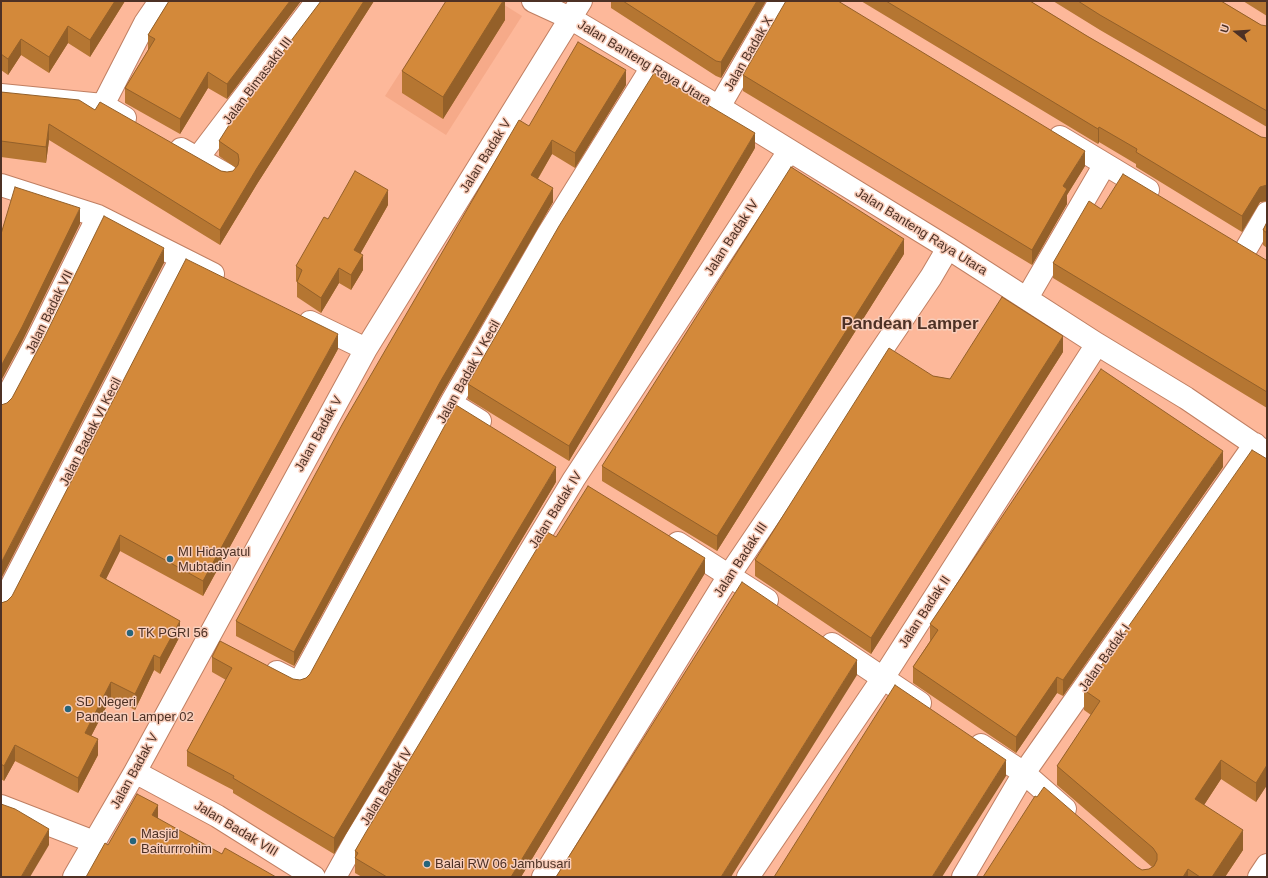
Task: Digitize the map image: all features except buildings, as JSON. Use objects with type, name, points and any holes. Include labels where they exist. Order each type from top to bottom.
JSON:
[{"type":"street","points":[[103,105],[145,23],[160,1]]},
{"type":"street","name":"Jalan Bimasakti III","points":[[197,159],[224,126],[317,1]]},
{"type":"street","name":"Jalan Banteng Raya Utara","points":[[533,1],[575,10],[652,67],[948,248],[1096,344],[1186,398],[1261,448]]},
{"type":"street","name":"Jalan Badak X","points":[[719,107],[780,1]]},
{"type":"street","name":"Jalan Badak V","points":[[74,877],[135,772],[366,349],[575,10]]},
{"type":"street","name":"Jalan Badak V Kecil","points":[[258,661],[300,683],[451,403],[548,234],[652,67]]},
{"type":"street","points":[[1,95],[103,105],[142,127]]},
{"type":"street","points":[[1044,127],[1165,200]]},
{"type":"street","points":[[161,138],[227,175]]},
{"type":"street","name":"Jalan Badak IV","points":[[335,877],[355,841],[581,484],[789,151]]},
{"type":"street","points":[[1027,298],[1105,164]]},
{"type":"street","points":[[1,185],[98,216],[231,283]]},
{"type":"street","points":[[1226,236],[1254,254],[1267,213]]},
{"type":"street","name":"Jalan Badak VII","points":[[1,408],[33,348],[98,216]]},
{"type":"street","name":"Jalan Badak III","points":[[543,877],[730,574],[931,277],[948,248]]},
{"type":"street","name":"Jalan Badak VI Kecil","points":[[1,606],[181,258]]},
{"type":"street","points":[[295,314],[366,349]]},
{"type":"street","name":"Jalan Badak II","points":[[748,877],[882,678],[1096,344]]},
{"type":"street","points":[[451,403],[496,431]]},
{"type":"street","name":"Jalan Badak I","points":[[963,877],[1024,773],[1261,448]]},
{"type":"street","points":[[555,467],[581,484]]},
{"type":"street","points":[[662,533],[730,574],[781,609]]},
{"type":"street","points":[[813,631],[934,713]]},
{"type":"street","points":[[209,636],[230,647]]},
{"type":"street","points":[[966,734],[1024,773],[1078,820]]},
{"type":"street","name":"Jalan Badak VIII","points":[[135,772],[217,816],[314,877]]},
{"type":"street","points":[[1,806],[94,842]]},
{"type":"street","points":[[1259,877],[1267,865]]},
{"type":"shaded area","points":[[446,1],[498,1],[522,16],[446,135],[385,96]]},
{"type":"place","name":"MI Hidayatul Mubtadin","points":[[170,559]]},
{"type":"place","name":"TK PGRI 56","points":[[130,633]]},
{"type":"place","name":"SD Negeri Pandean Lamper 02","points":[[68,709]]},
{"type":"place","name":"Masjid Baiturrrohim","points":[[133,841]]},
{"type":"place","name":"Balai RW 06 Jambusari","points":[[427,864]]},
{"type":"district","name":"Pandean Lamper","points":[[910,324]]}]
